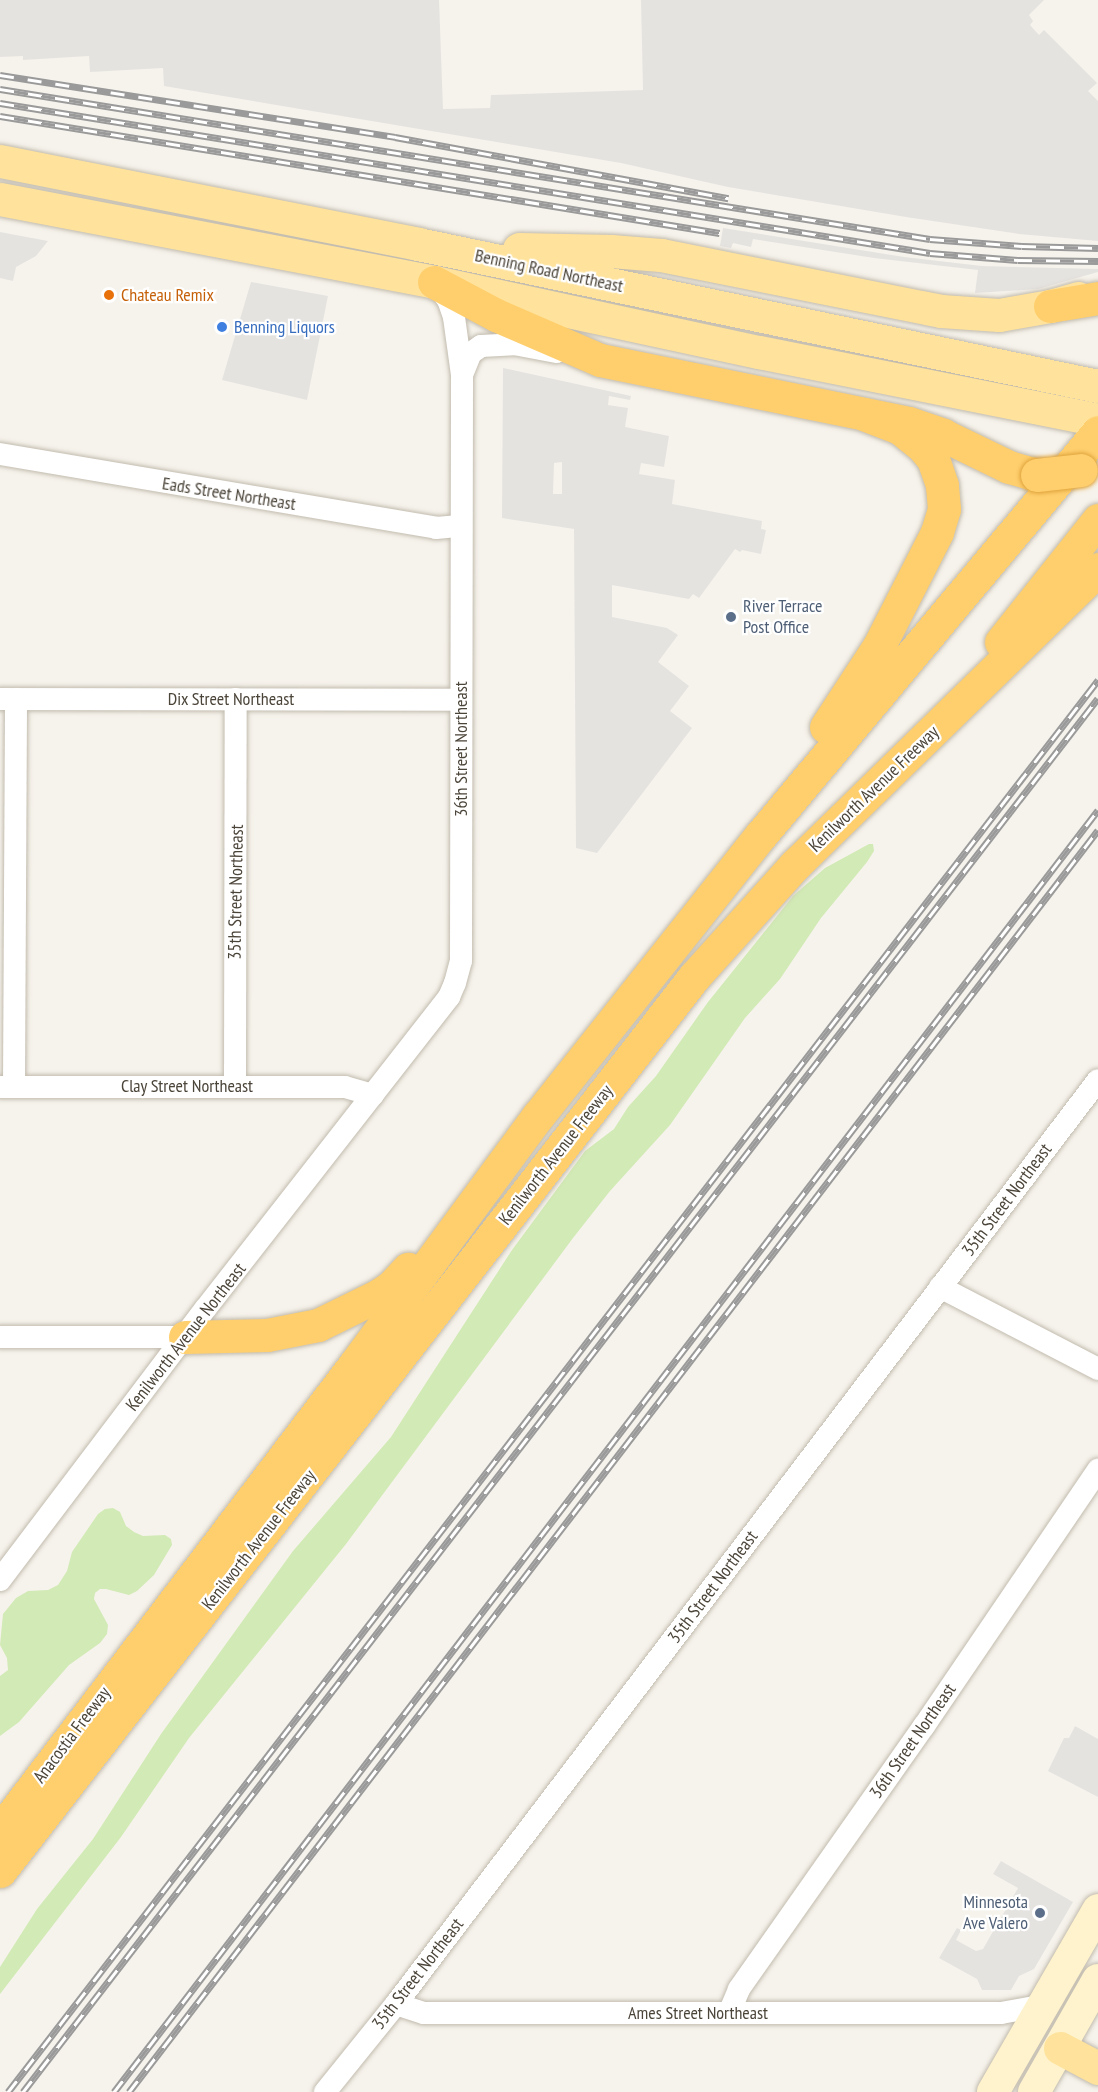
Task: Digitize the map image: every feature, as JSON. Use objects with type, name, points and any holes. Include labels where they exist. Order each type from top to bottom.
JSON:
[{"type":"highway","points":[[434,282],[496,315],[600,360],[926,428],[1009,467],[1038,475],[1089,467]]},
{"type":"highway","points":[[1050,306],[1098,298]]},
{"type":"highway","points":[[676,942],[849,695],[879,646],[940,525],[944,501],[940,476],[933,459],[922,446],[900,428],[864,414]]},
{"type":"highway","name":"Kenilworth Avenue Freeway","points":[[144,1638],[355,1364],[486,1183],[676,942],[761,835],[1098,432]]},
{"type":"highway","points":[[902,761],[1098,520]]},
{"type":"highway","name":"Kenilworth Avenue Freeway","points":[[66,1788],[694,977],[795,865],[1098,569]]},
{"type":"highway","points":[[185,1337],[287,1332],[341,1316],[392,1287],[486,1183]]},
{"type":"highway","points":[[0,1802],[144,1638]]},
{"type":"highway","name":"Anacostia Freeway","points":[[0,1831],[144,1638]]},
{"type":"highway","points":[[0,1871],[66,1788]]},
{"type":"highway","name":"Anacostia Freeway","points":[[0,1894],[66,1788]]},
{"type":"main road","name":"Benning Road Northeast","points":[[0,161],[418,244],[1098,386]]},
{"type":"main road","name":"Benning Road Northeast","points":[[0,199],[434,282],[1098,420]]},
{"type":"main road","points":[[418,244],[661,255],[941,311],[999,315],[1050,306],[1098,291]]},
{"type":"main road","points":[[993,2092],[1098,1910]]},
{"type":"main road","points":[[1034,2092],[1078,2037],[1098,1980]]},
{"type":"main road","points":[[1036,2018],[1078,2037],[1098,2068]]},
{"type":"street","name":"36th Street Northeast","points":[[373,1095],[449,997],[459,969],[462,375],[454,316],[448,300],[434,282]]},
{"type":"street","name":"36th Street Northeast","points":[[462,375],[464,364],[471,353],[481,346],[492,344],[514,344],[600,360]]},
{"type":"street","name":"Eads Street Northeast","points":[[0,454],[436,528],[460,526]]},
{"type":"street","name":"Dix Street Northeast","points":[[8,699],[461,700]]},
{"type":"street","points":[[7,1087],[8,699]]},
{"type":"street","name":"35th Street Northeast","points":[[235,1086],[236,699]]},
{"type":"street","name":"35th Street Northeast","points":[[324,2092],[396,2004],[1098,1080]]},
{"type":"street","name":"Clay Street Northeast","points":[[7,1087],[345,1087],[373,1095]]},
{"type":"street","name":"Kenilworth Avenue Northeast","points":[[0,1580],[373,1095]]},
{"type":"street","points":[[940,1287],[1098,1369]]},
{"type":"street","points":[[0,1337],[185,1337]]},
{"type":"street","name":"36th Street Northeast","points":[[729,2013],[740,1989],[930,1718],[1098,1470]]},
{"type":"street","name":"Ames Street Northeast","points":[[396,2004],[424,2013],[1001,2013],[1036,2018]]},
{"type":"green space","points":[[873,844],[874,851],[867,862],[821,918],[780,979],[745,1018],[670,1125],[610,1191],[573,1238],[346,1544],[189,1738],[121,1837],[0,1994],[0,1967],[37,1909],[93,1839],[161,1734],[293,1551],[391,1437],[512,1250],[585,1151],[614,1129],[628,1107],[656,1076],[708,1002],[793,896],[825,868]]},
{"type":"green space","points":[[113,1508],[120,1512],[126,1526],[134,1532],[143,1536],[165,1535],[171,1539],[172,1545],[154,1575],[137,1591],[129,1595],[100,1589],[95,1593],[94,1599],[108,1625],[107,1634],[100,1643],[69,1665],[19,1722],[0,1736],[0,1676],[8,1670],[7,1658],[0,1645],[3,1614],[16,1598],[28,1591],[48,1590],[58,1585],[67,1571],[72,1552],[98,1514],[105,1509]]},
{"type":"shaded area","points":[[0,0],[439,0],[443,109],[490,108],[491,95],[643,90],[641,0],[1044,0],[1029,15],[1033,21],[1030,25],[1039,35],[1044,30],[1097,83],[1088,91],[1098,101],[1098,241],[1019,234],[906,217],[728,187],[621,163],[164,86],[163,68],[90,72],[89,56],[23,60],[23,56],[0,57]]},
{"type":"shaded area","points":[[723,228],[904,257],[982,266],[1098,269],[1098,272],[1038,289],[975,293],[978,270],[874,258],[753,239],[751,247],[733,243],[731,248],[720,246]]},
{"type":"shaded area","points":[[0,232],[48,241],[36,256],[16,267],[13,281],[0,278]]},
{"type":"shaded area","points":[[251,282],[328,296],[307,400],[222,380]]},
{"type":"shaded area","points":[[503,368],[631,396],[630,400],[609,396],[608,405],[628,408],[625,427],[669,436],[664,467],[641,463],[639,474],[675,480],[672,504],[762,521],[761,529],[766,530],[761,554],[742,550],[740,552],[735,549],[699,598],[693,594],[689,599],[612,585],[612,617],[667,628],[678,635],[658,662],[689,686],[670,711],[692,728],[597,853],[576,848],[574,529],[502,518]],"holes":[[[562,462],[562,494],[553,494],[554,463]]]},
{"type":"shaded area","points":[[1075,1726],[1098,1739],[1098,1797],[1048,1771],[1064,1738],[1069,1738]]},
{"type":"shaded area","points":[[1001,1861],[1073,1902],[1034,1969],[1019,1976],[1011,1990],[982,1990],[977,1979],[939,1958],[957,1928],[961,1930],[956,1940],[976,1951],[983,1949],[1018,1888],[993,1874]]},
{"type":"railway","points":[[0,75],[395,137],[728,198]]},
{"type":"railway","points":[[0,89],[930,239],[1022,246],[1098,248]]},
{"type":"railway","points":[[0,103],[930,253],[1018,260],[1098,261]]},
{"type":"railway","points":[[0,116],[720,233]]},
{"type":"railway","points":[[8,2092],[1098,680]]},
{"type":"railway","points":[[23,2092],[1098,698]]},
{"type":"railway","points":[[114,2092],[1098,810]]},
{"type":"railway","points":[[129,2092],[1098,830]]},
{"type":"place","name":"Chateau Remix","points":[[109,295]]},
{"type":"place","name":"Benning Liquors","points":[[222,327]]},
{"type":"place","name":"River Terrace Post Office","points":[[731,617]]},
{"type":"place","name":"Minnesota Ave Valero","points":[[1040,1913]]}]
